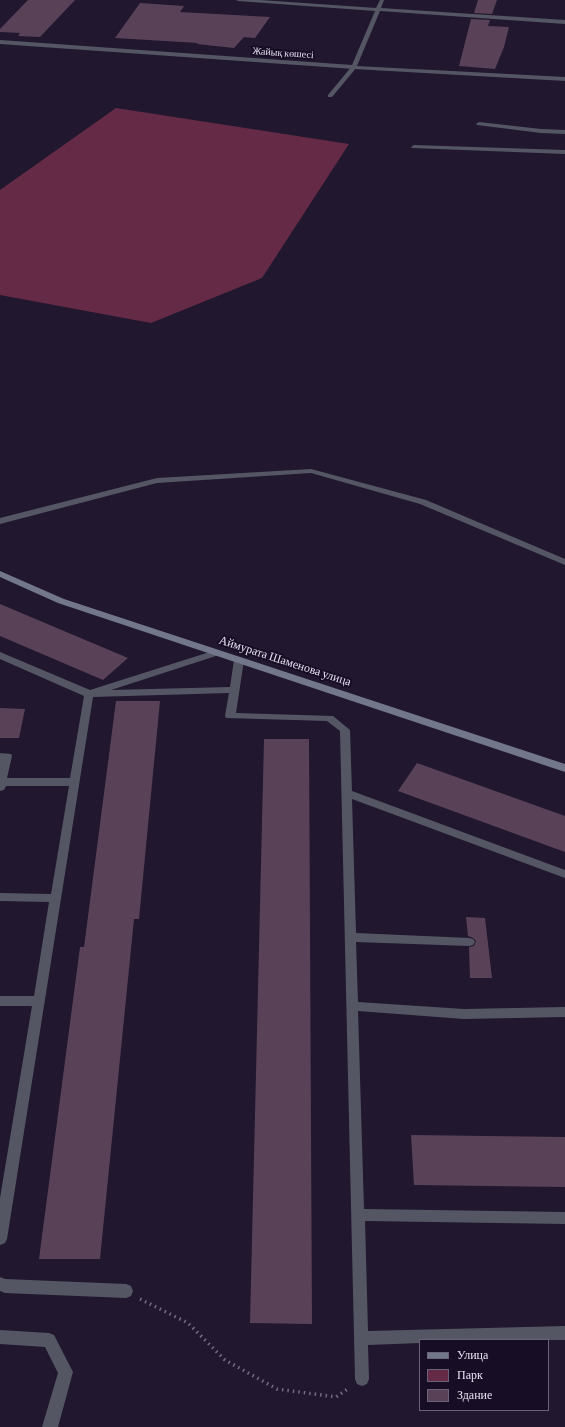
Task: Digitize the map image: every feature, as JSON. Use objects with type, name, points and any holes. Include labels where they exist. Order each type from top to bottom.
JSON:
[{"type":"street","points":[[238,0],[565,22]]},
{"type":"street","points":[[330,96],[354,67],[382,0]]},
{"type":"street","name":"Жайық көшесі","points":[[0,42],[354,67],[565,79]]},
{"type":"street","points":[[479,124],[541,131],[565,132]]},
{"type":"street","points":[[414,147],[565,152]]},
{"type":"street","points":[[0,521],[157,481],[311,471],[423,502],[565,562]]},
{"type":"street","name":"Аймурата Шаменова улица","points":[[0,574],[61,601],[565,768]]},
{"type":"street","points":[[89,694],[216,653]]},
{"type":"street","points":[[0,655],[89,694],[234,690]]},
{"type":"street","points":[[239,660],[230,716],[329,718],[345,730],[362,1379]]},
{"type":"street","points":[[0,1239],[89,694]]},
{"type":"street","points":[[0,756],[6,756],[1,785],[74,782]]},
{"type":"street","points":[[347,793],[565,874]]},
{"type":"street","points":[[0,897],[55,898]]},
{"type":"street","points":[[350,937],[469,942]]},
{"type":"street","points":[[0,1001],[39,1001]]},
{"type":"street","points":[[352,1006],[464,1014],[565,1012]]},
{"type":"street","points":[[358,1215],[565,1218]]},
{"type":"street","points":[[0,1284],[5,1286],[126,1291]]},
{"type":"street","points":[[361,1338],[565,1333]]},
{"type":"street","points":[[0,1337],[49,1340],[66,1372],[50,1427]]},
{"type":"path","points":[[126,1291],[188,1323],[225,1360],[277,1389],[336,1397],[362,1379]]},
{"type":"green space","points":[[116,108],[349,144],[262,278],[151,323],[0,295],[0,190]]},
{"type":"building","points":[[28,0],[75,0],[40,37],[18,36],[20,33],[0,32],[0,29]]},
{"type":"building","points":[[478,0],[497,0],[492,14],[474,13]]},
{"type":"building","points":[[140,3],[184,6],[180,12],[270,17],[255,38],[244,37],[234,48],[197,44],[198,43],[115,38]]},
{"type":"building","points":[[471,19],[490,20],[488,26],[509,27],[504,47],[495,69],[459,66]]},
{"type":"building","points":[[0,604],[128,658],[103,680],[0,636]]},
{"type":"building","points":[[116,701],[160,701],[139,919],[134,919],[100,1259],[39,1259],[80,947],[84,947]]},
{"type":"building","points":[[0,708],[25,709],[19,738],[0,738]]},
{"type":"building","points":[[264,739],[309,739],[312,1324],[250,1323]]},
{"type":"building","points":[[417,763],[565,816],[565,852],[398,791]]},
{"type":"building","points":[[466,917],[485,918],[492,978],[470,978],[469,947],[474,946],[476,941],[468,936]]},
{"type":"building","points":[[411,1135],[565,1137],[565,1187],[414,1185]]}]
